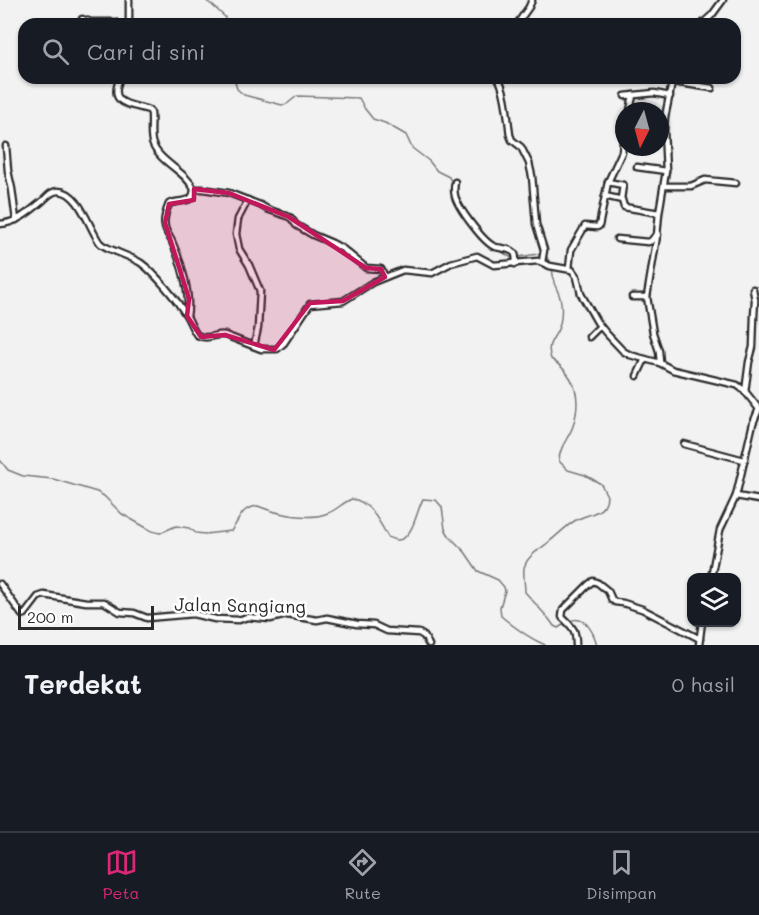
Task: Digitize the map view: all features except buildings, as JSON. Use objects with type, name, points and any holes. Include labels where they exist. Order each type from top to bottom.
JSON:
[{"type":"street","points":[[129,0],[129,18]]},
{"type":"street","points":[[522,18],[532,0]]},
{"type":"street","points":[[709,18],[722,0]]},
{"type":"street","points":[[118,84],[116,95],[119,100],[149,110],[151,140],[154,147],[194,189],[191,199],[169,204],[165,217],[165,227],[179,259],[189,299],[187,316]]},
{"type":"street","points":[[502,84],[510,135],[512,140],[522,147],[532,176],[536,224],[544,250],[542,260]]},
{"type":"street","points":[[660,363],[647,297],[666,171],[664,130],[672,84]]},
{"type":"street","points":[[692,84],[712,88]]},
{"type":"street","points":[[626,96],[654,93],[670,96]]},
{"type":"street","points":[[632,102],[633,95]]},
{"type":"street","points":[[6,146],[16,220]]},
{"type":"street","points":[[569,269],[572,250],[585,226],[598,226],[608,182],[620,156]]},
{"type":"street","points":[[637,167],[666,171]]},
{"type":"street","points":[[664,186],[691,186],[705,180],[736,183]]},
{"type":"street","points":[[454,182],[457,202],[477,232],[492,245],[508,250],[516,260]]},
{"type":"street","points":[[608,182],[623,185],[621,199],[624,207],[659,213]]},
{"type":"street","points":[[194,189],[229,193],[289,217],[296,225],[313,235],[344,249],[366,267],[380,268],[385,277]]},
{"type":"street","points":[[0,224],[16,220],[51,193],[57,191],[66,193],[84,211],[101,244],[141,263],[157,279],[201,337],[209,338],[221,334],[269,350],[277,349],[284,343],[310,304],[343,301],[373,282],[403,270],[432,273],[451,263],[477,256],[494,265],[516,260],[542,260],[553,266],[572,270],[577,277],[580,294],[600,326],[618,347],[630,354],[686,374],[737,385],[759,409],[753,423],[736,496],[720,530],[712,573]]},
{"type":"street","points":[[605,196],[621,199]]},
{"type":"street","points":[[248,200],[238,219],[236,234],[239,249],[261,292],[258,331],[254,346]]},
{"type":"street","points":[[617,239],[648,242],[657,235]]},
{"type":"street","points":[[745,392],[753,347],[756,300],[753,289]]},
{"type":"street","points":[[632,297],[647,297]]},
{"type":"street","points":[[589,337],[600,326]]},
{"type":"street","points":[[637,376],[645,359]]},
{"type":"street","points":[[684,444],[744,460]]},
{"type":"street","points":[[736,496],[759,500]]},
{"type":"street","points":[[576,645],[576,633],[562,617],[562,613],[592,581],[608,591],[615,602],[642,609],[700,642],[702,627]]},
{"type":"street","name":"Jalan Sangiang","points":[[0,584],[22,615],[38,597],[45,595],[86,602],[104,602],[120,612],[152,618],[193,614],[214,619],[239,620],[247,617],[270,618],[287,615],[317,620],[327,618],[374,625],[387,631],[419,633],[424,636],[429,645]]},
{"type":"highlighted area","points":[[194,189],[229,193],[289,217],[366,268],[381,269],[385,277],[343,301],[310,303],[274,350],[225,335],[201,337],[187,316],[189,299],[165,223],[169,204],[194,200]]},
{"type":"waterway","points":[[205,0],[225,18]]},
{"type":"waterway","points":[[236,84],[237,89],[244,95],[282,105],[297,96],[359,98],[373,119],[406,135],[412,148],[429,161],[437,171],[449,177],[453,186]]},
{"type":"waterway","points":[[452,193],[455,203]]},
{"type":"waterway","points":[[471,227],[479,239],[512,258],[541,255]]},
{"type":"waterway","points":[[546,256],[551,265],[561,308],[560,324],[549,348],[551,359],[566,372],[577,397],[576,416],[559,461],[568,470],[585,475],[601,484],[607,496],[600,510],[569,525],[531,556],[524,568],[525,592],[554,626],[558,628],[566,623]]},
{"type":"waterway","points":[[0,460],[8,470],[23,476],[53,479],[97,492],[122,514],[160,533],[176,526],[205,534],[231,531],[244,511],[252,507],[258,506],[293,516],[312,516],[331,512],[352,499],[369,508],[388,537],[398,540],[407,535],[411,529],[423,499],[436,500],[442,507],[445,529],[450,537],[465,552],[478,571],[498,580],[504,587],[500,607],[501,616],[522,632],[545,645]]},
{"type":"waterway","points":[[570,621],[584,622],[594,635],[597,645]]}]
